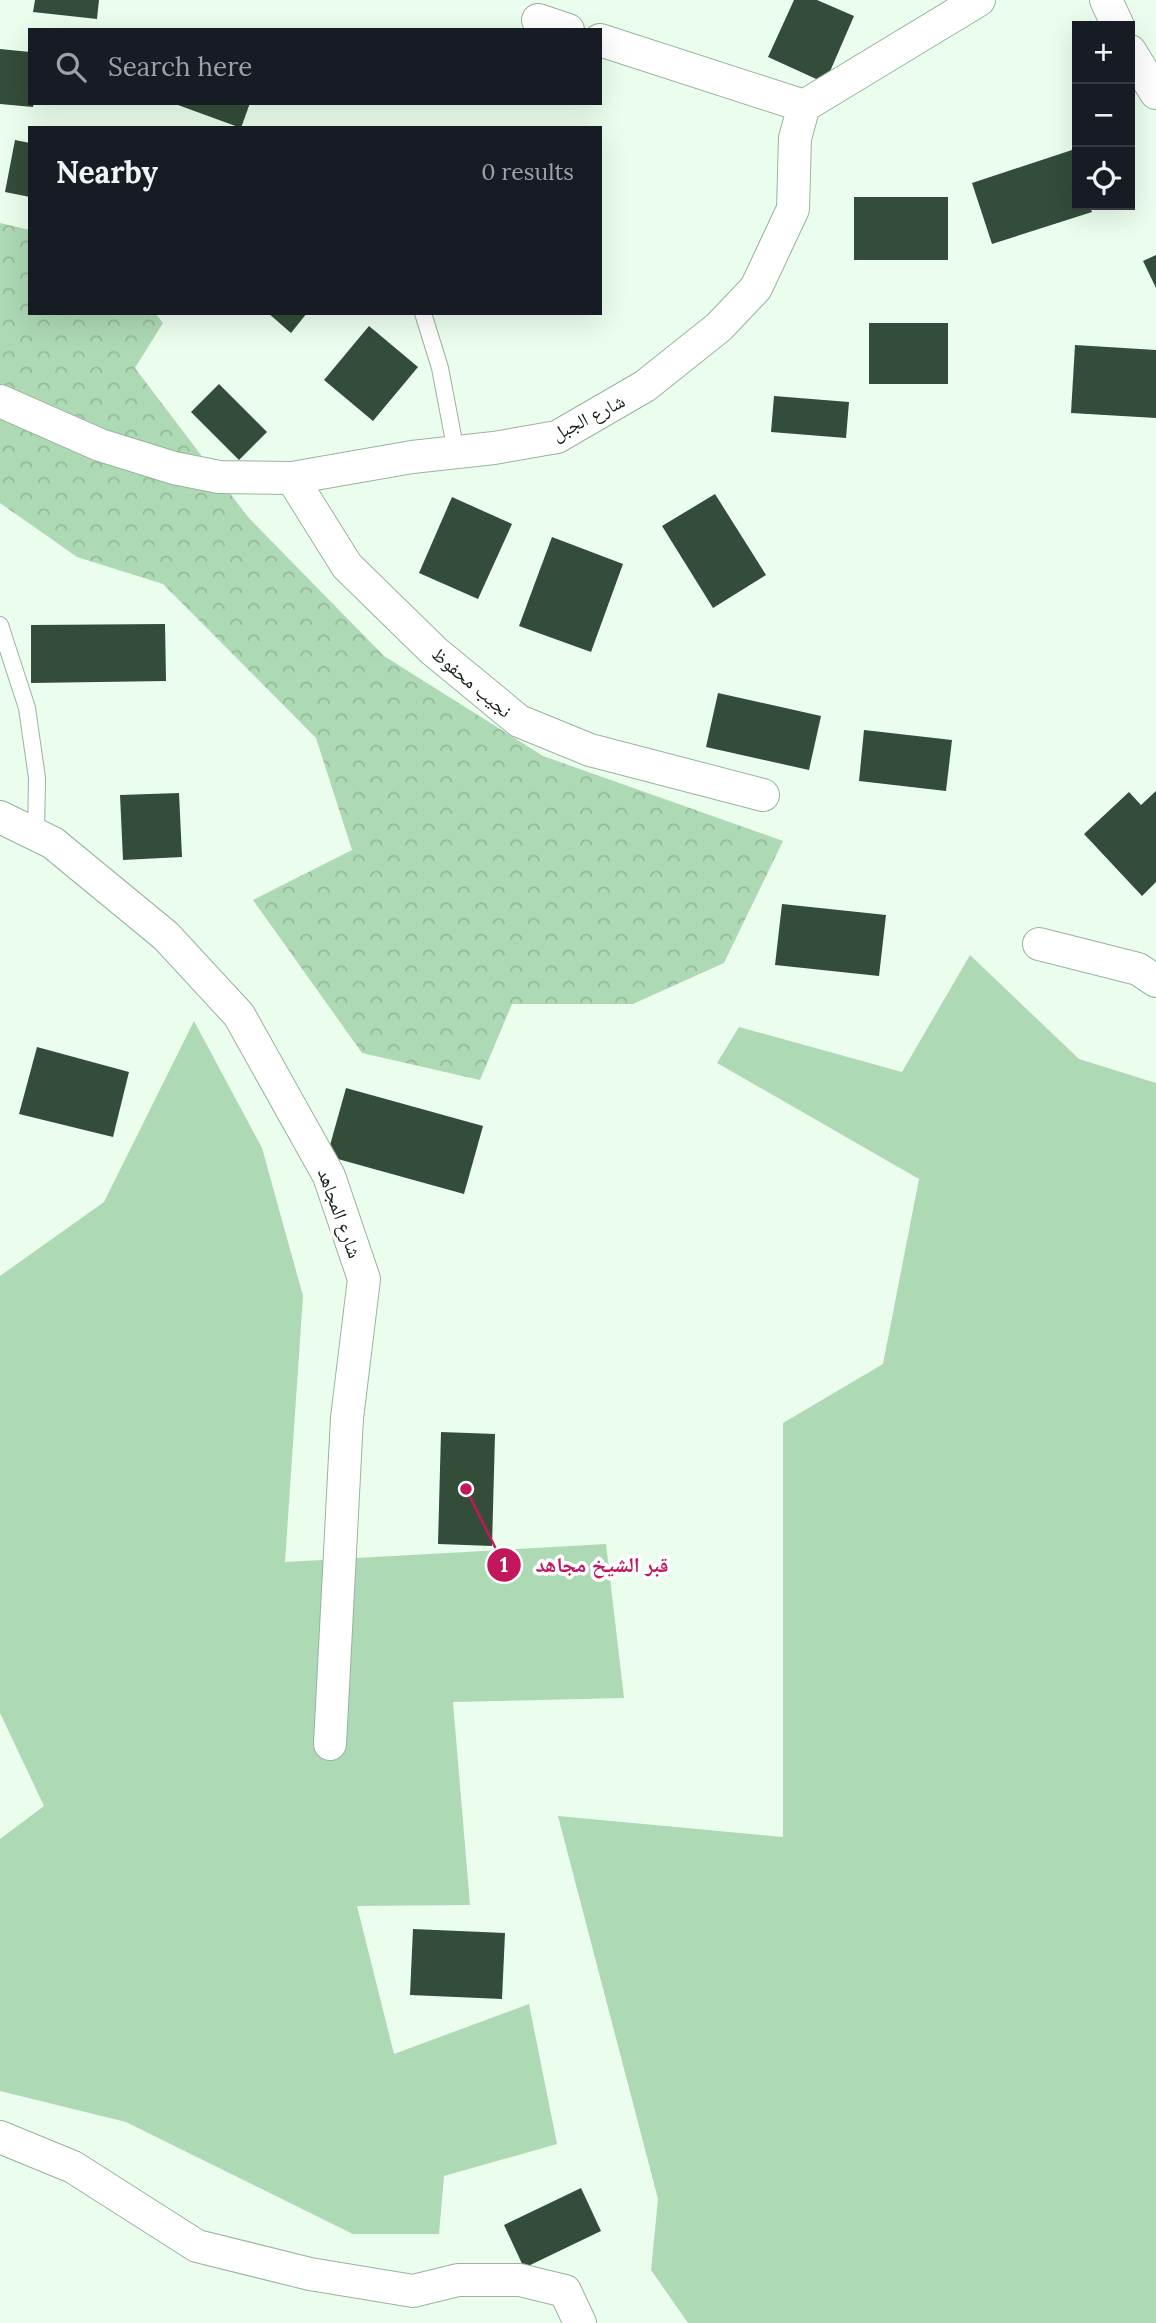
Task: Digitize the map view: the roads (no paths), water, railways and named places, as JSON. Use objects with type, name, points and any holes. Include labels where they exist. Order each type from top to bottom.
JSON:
[{"type":"street","points":[[602,41],[804,106],[979,0]]},
{"type":"street","points":[[1106,0],[1116,21]]},
{"type":"street","points":[[538,20],[562,28]]},
{"type":"street","points":[[1135,59],[1156,93]]},
{"type":"street","name":"شارع الجبل","points":[[0,401],[100,445],[174,468],[219,477],[292,478],[412,457],[494,449],[557,437],[645,386],[719,327],[756,288],[793,209],[795,138],[804,106]]},
{"type":"street","name":"نجيب محفوظ","points":[[292,478],[347,566],[434,651],[519,722],[590,750],[763,795]]},
{"type":"street","name":"شارع المجاهد","points":[[0,817],[53,843],[166,936],[239,1014],[329,1175],[364,1279],[347,1418],[330,1744]]},
{"type":"street","points":[[1039,944],[1138,970],[1156,981]]},
{"type":"street","points":[[0,2137],[73,2167],[197,2246],[310,2274],[413,2291],[458,2280],[520,2280],[565,2291],[580,2323]]},
{"type":"lane","points":[[424,315],[440,368],[456,452]]},
{"type":"lane","points":[[0,625],[27,708],[37,778],[36,834]]},
{"type":"place","name":"قبر الشيخ مجاهد","points":[[466,1489]]}]
